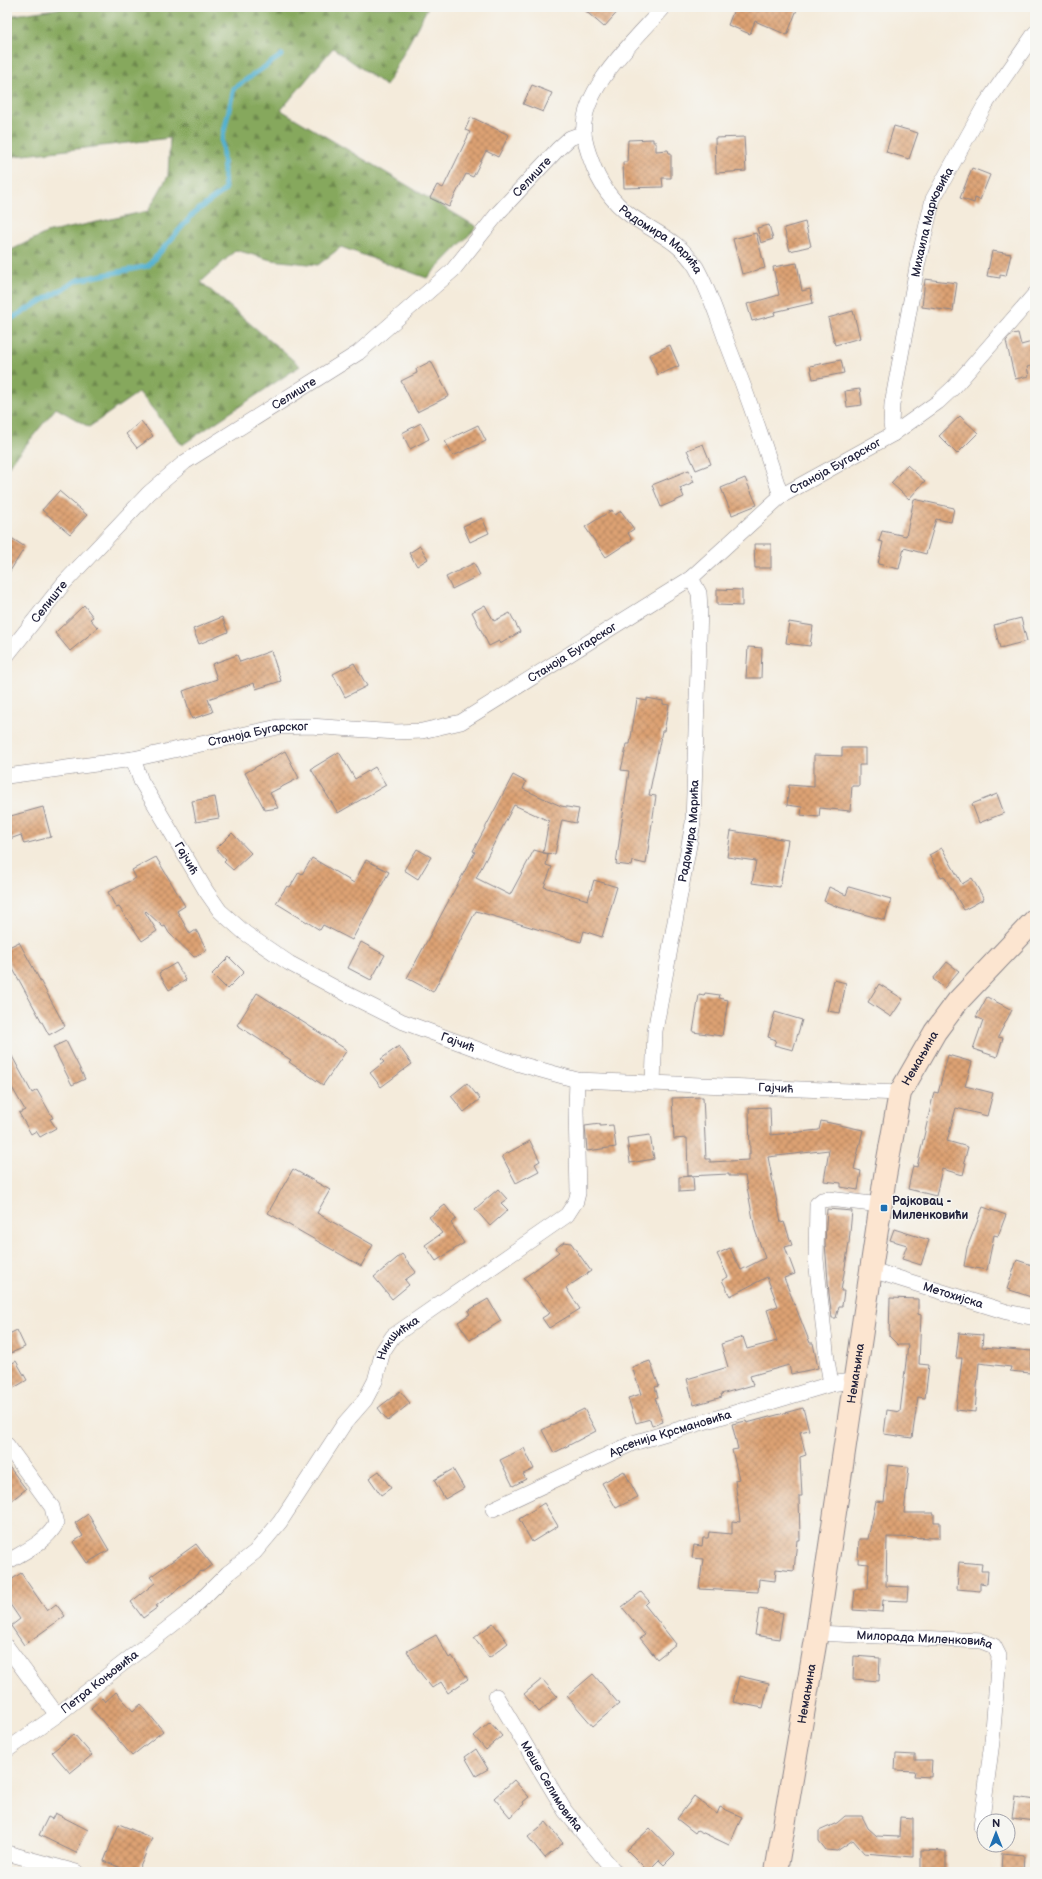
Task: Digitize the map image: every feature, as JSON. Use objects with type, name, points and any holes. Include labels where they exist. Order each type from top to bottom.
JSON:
[{"type":"street","name":"Радомира Марића","points":[[664,7],[605,74],[586,113],[584,133],[595,171],[610,198],[631,216],[676,244],[696,268],[710,297],[752,407],[781,496]]},
{"type":"street","name":"Михаила Марковића","points":[[893,434],[891,424],[892,404],[918,262],[933,199],[985,105],[1035,32]]},
{"type":"street","name":"Селиште","points":[[7,655],[64,583],[148,493],[185,462],[358,353],[453,270],[499,212],[557,150],[570,138],[584,133]]},
{"type":"street","name":"Станоја Бугарског","points":[[7,776],[133,759],[278,727],[310,726],[396,732],[422,731],[461,722],[691,578],[781,496],[893,434],[938,402],[954,387],[1035,294]]},
{"type":"street","name":"Радомира Марића","points":[[653,1084],[655,1031],[693,823],[700,608],[699,593],[691,578]]},
{"type":"street","name":"Гајчић","points":[[133,759],[141,782],[206,891],[220,911],[245,933],[290,963],[401,1021],[509,1061],[577,1080],[900,1092]]},
{"type":"street","name":"Немањина","points":[[776,1872],[817,1633],[881,1205],[900,1092],[935,1032],[958,1002],[1035,920]]},
{"type":"street","name":"Никшићка","points":[[190,1611],[228,1573],[255,1552],[280,1522],[344,1424],[370,1391],[375,1381],[382,1351],[393,1336],[567,1215],[573,1209],[578,1193],[576,1110],[577,1080]]},
{"type":"street","points":[[832,1384],[827,1360],[816,1259],[817,1204],[822,1200],[829,1198],[881,1205]]},
{"type":"street","name":"Метохијска","points":[[872,1270],[1007,1312],[1035,1318]]},
{"type":"street","name":"Арсенија Крсмановића","points":[[493,1509],[633,1443],[832,1384],[855,1382]]},
{"type":"street","points":[[7,1445],[52,1507],[56,1524],[51,1533],[42,1542],[7,1562]]},
{"type":"street","name":"Петра Коњовића","points":[[7,1750],[57,1715],[190,1611]]},
{"type":"street","name":"Милорада Миленковића","points":[[817,1633],[981,1641],[994,1646],[999,1656],[992,1742],[983,1813]]},
{"type":"street","points":[[7,1647],[57,1715]]},
{"type":"street","name":"Меше Селимовића","points":[[496,1696],[565,1811],[615,1872]]},
{"type":"street","points":[[7,1853],[76,1872]]},
{"type":"green space","points":[[70,7],[428,7],[386,86],[333,48],[281,110],[477,227],[427,278],[341,247],[318,265],[271,260],[236,250],[201,282],[300,366],[182,445],[139,392],[89,427],[56,408],[7,468],[7,252],[46,233],[148,211],[168,176],[170,138],[7,157],[7,16]]},
{"type":"building","points":[[581,7],[622,7],[604,27]]},
{"type":"building","points":[[735,7],[798,7],[787,35],[755,21],[750,34],[728,25]]},
{"type":"building","points":[[532,85],[552,93],[543,112],[523,104]]},
{"type":"building","points":[[471,117],[509,135],[498,157],[486,151],[473,177],[466,174],[449,207],[430,198],[437,185],[443,188],[470,132],[465,130]]},
{"type":"building","points":[[894,126],[918,133],[909,159],[886,152]]},
{"type":"building","points":[[744,137],[746,171],[716,173],[715,138]]},
{"type":"building","points":[[653,139],[653,142],[656,142],[656,151],[668,150],[669,153],[671,153],[671,178],[662,178],[663,187],[624,188],[623,162],[627,162],[628,140]]},
{"type":"building","points":[[972,168],[990,175],[980,200],[975,198],[974,203],[960,198]]},
{"type":"building","points":[[805,222],[811,246],[790,251],[784,228]]},
{"type":"building","points":[[769,225],[773,239],[761,243],[757,228]]},
{"type":"building","points":[[756,233],[765,268],[742,274],[733,239]]},
{"type":"building","points":[[992,251],[1011,254],[1006,276],[1000,275],[1000,278],[987,276]]},
{"type":"building","points":[[797,263],[802,291],[810,289],[813,303],[774,312],[775,315],[752,321],[747,304],[779,295],[773,267]]},
{"type":"building","points":[[925,279],[957,283],[953,311],[922,307]]},
{"type":"building","points":[[853,311],[860,338],[835,345],[828,318]]},
{"type":"building","points":[[1018,333],[1021,345],[1032,342],[1035,365],[1027,367],[1029,376],[1015,379],[1006,341],[1012,334]]},
{"type":"building","points":[[670,345],[679,366],[658,375],[649,355]]},
{"type":"building","points":[[841,360],[844,373],[813,379],[810,366]]},
{"type":"building","points":[[431,361],[449,396],[417,412],[401,381],[417,373],[416,369]]},
{"type":"building","points":[[860,389],[862,405],[847,407],[845,391]]},
{"type":"building","points":[[960,416],[978,433],[957,454],[939,436]]},
{"type":"building","points":[[141,421],[153,436],[137,448],[126,434]]},
{"type":"building","points":[[421,423],[429,439],[410,449],[402,433]]},
{"type":"building","points":[[478,425],[486,441],[453,456],[445,441]]},
{"type":"building","points":[[703,444],[711,464],[696,470],[687,450]]},
{"type":"building","points":[[907,465],[925,481],[909,499],[891,483]]},
{"type":"building","points":[[689,470],[694,482],[680,488],[684,497],[661,507],[652,485]]},
{"type":"building","points":[[745,478],[757,505],[732,515],[721,488]]},
{"type":"building","points":[[59,491],[87,515],[70,534],[42,510]]},
{"type":"building","points":[[914,499],[954,508],[951,522],[936,519],[926,554],[904,548],[899,569],[878,564],[883,542],[879,541],[882,531],[906,536]]},
{"type":"building","points":[[612,510],[615,515],[621,511],[634,529],[628,533],[632,540],[606,557],[585,527]]},
{"type":"building","points":[[482,518],[489,533],[470,542],[463,526]]},
{"type":"building","points":[[7,535],[25,547],[7,576]]},
{"type":"building","points":[[754,544],[771,544],[771,568],[755,568]]},
{"type":"building","points":[[420,546],[428,559],[417,566],[409,553]]},
{"type":"building","points":[[474,563],[480,575],[452,589],[446,577]]},
{"type":"building","points":[[717,589],[742,590],[742,606],[717,605]]},
{"type":"building","points":[[84,605],[93,617],[90,619],[98,628],[70,651],[55,633]]},
{"type":"building","points":[[485,605],[494,621],[510,613],[520,632],[500,644],[499,641],[489,646],[472,612]]},
{"type":"building","points":[[222,617],[228,632],[199,644],[193,629]]},
{"type":"building","points":[[1021,618],[1027,641],[1000,648],[994,625]]},
{"type":"building","points":[[789,622],[813,626],[810,646],[786,643]]},
{"type":"building","points":[[748,647],[762,648],[761,678],[746,678]]},
{"type":"building","points":[[271,651],[281,681],[256,689],[254,683],[208,699],[213,712],[192,719],[183,691],[217,679],[212,664],[237,655],[240,662]]},
{"type":"building","points":[[354,663],[367,686],[345,697],[333,674]]},
{"type":"building","points":[[647,698],[663,701],[663,704],[669,705],[649,795],[656,796],[646,864],[633,861],[632,866],[616,864],[629,771],[621,770],[627,744],[630,744],[637,699],[647,701]]},
{"type":"building","points":[[842,748],[865,748],[865,765],[859,765],[859,786],[852,786],[850,811],[820,808],[819,817],[801,815],[802,807],[787,805],[789,785],[814,787],[814,755],[842,756]]},
{"type":"building","points":[[285,751],[299,778],[270,793],[278,808],[265,810],[245,773]]},
{"type":"building","points":[[339,752],[355,779],[375,767],[386,785],[338,813],[311,769]]},
{"type":"building","points":[[513,775],[526,782],[523,789],[561,806],[579,809],[576,823],[562,820],[555,854],[545,853],[548,854],[546,865],[552,867],[544,887],[588,900],[594,880],[617,887],[602,937],[584,931],[581,942],[476,911],[433,992],[407,978],[475,852],[473,851]],"holes":[[[514,805],[549,821],[543,853],[534,850],[510,895],[476,878]]]},
{"type":"building","points":[[997,794],[1004,813],[979,823],[972,804]]},
{"type":"building","points":[[215,797],[219,818],[196,822],[192,801]]},
{"type":"building","points":[[43,807],[51,837],[24,844],[21,835],[7,840],[7,817]]},
{"type":"building","points":[[731,831],[788,840],[780,887],[752,883],[756,861],[727,857]]},
{"type":"building","points":[[232,833],[251,853],[233,870],[224,862],[226,860],[216,849]]},
{"type":"building","points":[[942,848],[962,884],[972,878],[984,899],[964,910],[944,876],[941,877],[929,855]]},
{"type":"building","points":[[417,849],[431,857],[418,879],[404,870]]},
{"type":"building","points":[[156,857],[185,906],[177,911],[190,934],[196,930],[207,950],[194,957],[169,933],[165,926],[163,927],[146,911],[145,912],[157,931],[142,941],[119,907],[116,908],[108,892],[136,878],[132,870]]},
{"type":"building","points":[[312,858],[354,883],[366,860],[389,872],[352,940],[323,925],[320,930],[276,903],[287,886],[290,887],[299,872],[302,874]]},
{"type":"building","points":[[829,887],[846,895],[849,887],[891,899],[885,920],[838,907],[824,901]]},
{"type":"building","points":[[19,942],[65,1026],[49,1035],[7,958],[7,948]]},
{"type":"building","points":[[361,942],[385,955],[371,980],[348,968]]},
{"type":"building","points":[[229,957],[244,972],[227,989],[212,974]]},
{"type":"building","points":[[947,962],[959,971],[944,988],[933,979]]},
{"type":"building","points":[[176,963],[186,980],[169,990],[159,973]]},
{"type":"building","points":[[834,980],[846,983],[840,1013],[827,1011]]},
{"type":"building","points":[[879,984],[903,999],[891,1017],[868,1002]]},
{"type":"building","points":[[257,993],[347,1050],[323,1085],[289,1062],[291,1060],[237,1025]]},
{"type":"building","points":[[705,993],[720,995],[719,998],[728,1000],[722,1036],[693,1032],[699,995],[704,996]]},
{"type":"building","points":[[987,997],[1012,1010],[998,1037],[1003,1038],[997,1057],[973,1049],[983,1020],[976,1017]]},
{"type":"building","points":[[775,1012],[802,1020],[793,1050],[774,1045],[776,1040],[768,1037]]},
{"type":"building","points":[[66,1041],[85,1079],[72,1085],[53,1047]]},
{"type":"building","points":[[399,1046],[412,1064],[381,1087],[370,1073],[384,1062],[381,1059]]},
{"type":"building","points":[[7,1047],[32,1093],[37,1090],[53,1118],[50,1119],[56,1128],[40,1137],[36,1131],[31,1134],[19,1113],[25,1110],[7,1079]]},
{"type":"building","points":[[948,1055],[972,1062],[965,1086],[993,1093],[987,1116],[956,1108],[947,1141],[968,1147],[964,1162],[966,1163],[963,1175],[942,1169],[936,1196],[908,1189],[913,1166],[917,1167],[934,1092],[938,1093]]},
{"type":"building","points":[[467,1083],[480,1099],[464,1112],[451,1096]]},
{"type":"building","points":[[703,1097],[706,1159],[710,1159],[710,1162],[749,1160],[749,1108],[770,1107],[771,1135],[819,1130],[821,1121],[863,1130],[854,1169],[861,1171],[858,1190],[841,1187],[841,1183],[824,1181],[829,1150],[768,1157],[781,1223],[784,1222],[792,1245],[785,1247],[795,1274],[784,1278],[810,1343],[813,1343],[818,1368],[791,1374],[789,1365],[750,1376],[753,1385],[721,1394],[722,1397],[694,1405],[687,1379],[728,1367],[721,1344],[743,1337],[747,1349],[777,1341],[767,1310],[778,1306],[767,1277],[730,1296],[722,1280],[728,1277],[717,1254],[730,1248],[741,1270],[765,1258],[755,1230],[745,1176],[729,1176],[729,1174],[688,1176],[687,1138],[674,1139],[672,1098]]},
{"type":"building","points":[[600,1124],[600,1126],[613,1125],[616,1147],[587,1151],[585,1126]]},
{"type":"building","points":[[650,1135],[654,1159],[630,1163],[627,1138]]},
{"type":"building","points":[[530,1141],[540,1161],[535,1164],[539,1171],[516,1183],[502,1156]]},
{"type":"building","points":[[293,1169],[330,1190],[317,1213],[373,1245],[361,1266],[268,1213]]},
{"type":"building","points":[[693,1176],[694,1191],[679,1192],[679,1177]]},
{"type":"building","points":[[498,1189],[507,1199],[501,1203],[508,1210],[490,1226],[475,1209]]},
{"type":"building","points":[[445,1205],[456,1219],[451,1223],[464,1243],[436,1261],[425,1245],[442,1233],[429,1217]]},
{"type":"building","points":[[983,1207],[1006,1215],[998,1236],[994,1235],[987,1270],[964,1266],[967,1248]]},
{"type":"building","points":[[827,1209],[852,1211],[849,1243],[841,1291],[844,1291],[842,1306],[839,1306],[836,1318],[832,1318],[829,1294],[825,1243]]},
{"type":"building","points":[[894,1229],[929,1240],[921,1265],[902,1259],[907,1245],[890,1240]]},
{"type":"building","points":[[564,1242],[571,1243],[591,1271],[566,1288],[580,1309],[549,1328],[542,1318],[550,1313],[524,1278],[559,1252],[556,1248]]},
{"type":"building","points":[[402,1254],[416,1272],[405,1280],[409,1285],[392,1299],[374,1277]]},
{"type":"building","points":[[1017,1260],[1035,1266],[1035,1285],[1031,1297],[1007,1289]]},
{"type":"building","points":[[890,1298],[918,1299],[918,1314],[921,1315],[919,1364],[929,1365],[925,1398],[918,1397],[912,1438],[884,1434],[887,1410],[900,1412],[908,1345],[898,1345],[889,1336]]},
{"type":"building","points":[[488,1299],[501,1321],[470,1340],[458,1322],[470,1314],[468,1311]]},
{"type":"building","points":[[17,1330],[25,1347],[11,1353],[7,1344],[7,1335]]},
{"type":"building","points":[[959,1333],[983,1335],[982,1347],[1032,1351],[1030,1373],[1010,1371],[1011,1367],[979,1363],[975,1412],[956,1410],[962,1358],[956,1358]]},
{"type":"building","points":[[16,1361],[27,1380],[7,1392],[7,1366]]},
{"type":"building","points":[[650,1361],[659,1386],[655,1387],[658,1397],[655,1398],[663,1422],[652,1426],[650,1419],[636,1423],[628,1398],[641,1394],[632,1367]]},
{"type":"building","points":[[400,1391],[410,1403],[388,1421],[378,1408]]},
{"type":"building","points":[[803,1408],[809,1430],[800,1432],[806,1455],[800,1457],[802,1496],[799,1496],[800,1540],[797,1540],[794,1571],[776,1569],[775,1581],[759,1579],[758,1592],[699,1589],[703,1559],[692,1558],[694,1545],[702,1546],[703,1538],[708,1538],[709,1532],[732,1534],[732,1521],[740,1522],[735,1480],[739,1479],[732,1450],[738,1449],[732,1424],[746,1421],[747,1423]]},
{"type":"building","points":[[584,1409],[596,1431],[554,1453],[542,1430]]},
{"type":"building","points":[[524,1448],[534,1469],[523,1474],[526,1479],[513,1486],[500,1460]]},
{"type":"building","points":[[7,1464],[26,1489],[7,1504]]},
{"type":"building","points":[[888,1465],[909,1467],[904,1513],[934,1513],[934,1522],[940,1522],[940,1538],[887,1537],[886,1586],[908,1587],[907,1601],[883,1600],[882,1612],[853,1610],[855,1589],[868,1589],[869,1564],[858,1563],[859,1539],[868,1539],[876,1501],[884,1502]]},
{"type":"building","points":[[453,1469],[464,1488],[445,1499],[434,1480]]},
{"type":"building","points":[[379,1471],[391,1488],[381,1495],[369,1478]]},
{"type":"building","points":[[624,1471],[638,1497],[616,1508],[602,1483]]},
{"type":"building","points":[[544,1503],[558,1526],[532,1542],[519,1519]]},
{"type":"building","points":[[88,1514],[109,1550],[87,1563],[73,1542],[83,1536],[75,1523]]},
{"type":"building","points":[[196,1544],[212,1565],[202,1572],[201,1571],[143,1618],[131,1602],[155,1583],[150,1577]]},
{"type":"building","points":[[959,1562],[982,1564],[981,1571],[988,1571],[987,1584],[980,1583],[980,1591],[957,1589]]},
{"type":"building","points":[[21,1573],[47,1611],[56,1604],[65,1616],[24,1645],[11,1626],[20,1619],[7,1600],[7,1583]]},
{"type":"building","points":[[641,1592],[649,1601],[645,1605],[676,1644],[657,1659],[640,1638],[645,1635],[622,1607]]},
{"type":"building","points":[[759,1609],[783,1613],[779,1639],[755,1635]]},
{"type":"building","points":[[493,1623],[508,1643],[489,1658],[474,1638]]},
{"type":"building","points":[[436,1635],[449,1658],[452,1656],[468,1679],[448,1693],[441,1682],[432,1688],[418,1670],[407,1651]]},
{"type":"building","points":[[854,1656],[880,1658],[879,1681],[853,1679]]},
{"type":"building","points":[[593,1674],[619,1704],[593,1726],[567,1696]]},
{"type":"building","points":[[739,1676],[769,1683],[763,1708],[733,1702]]},
{"type":"building","points":[[542,1679],[557,1696],[539,1712],[524,1694]]},
{"type":"building","points":[[116,1692],[133,1711],[141,1704],[163,1731],[132,1756],[91,1708],[102,1698],[105,1702]]},
{"type":"building","points":[[490,1722],[502,1736],[486,1750],[474,1736]]},
{"type":"building","points":[[74,1734],[92,1755],[70,1773],[52,1752]]},
{"type":"building","points":[[476,1749],[488,1769],[476,1776],[465,1757]]},
{"type":"building","points":[[896,1754],[915,1755],[915,1760],[932,1760],[931,1777],[914,1776],[915,1771],[895,1770]]},
{"type":"building","points":[[514,1780],[529,1797],[510,1817],[494,1798]]},
{"type":"building","points":[[694,1796],[717,1814],[720,1807],[742,1817],[729,1845],[697,1830],[695,1833],[677,1819]]},
{"type":"building","points":[[1015,1797],[1035,1800],[1035,1821],[1016,1819],[1016,1813],[1013,1813]]},
{"type":"building","points":[[55,1813],[88,1830],[76,1853],[39,1835],[48,1817],[52,1819]]},
{"type":"building","points":[[845,1816],[862,1816],[868,1828],[877,1836],[899,1837],[900,1817],[913,1818],[913,1857],[864,1853],[853,1840],[837,1851],[826,1850],[819,1841],[819,1831],[837,1823]]},
{"type":"building","points":[[546,1822],[563,1843],[545,1858],[528,1837]]},
{"type":"building","points":[[119,1824],[152,1838],[138,1872],[131,1872],[104,1861]]},
{"type":"building","points":[[650,1828],[675,1854],[664,1865],[659,1860],[648,1871],[627,1850]]},
{"type":"building","points":[[921,1850],[946,1851],[946,1872],[921,1872]]},
{"type":"building","points":[[1002,1853],[1024,1855],[1023,1872],[1001,1872]]},
{"type":"waterway","points":[[7,321],[78,280],[148,266],[194,213],[225,190],[222,140],[234,88],[282,55]]},
{"type":"place","name":"Рајковац - Миленковићи","points":[[884,1208]]}]
